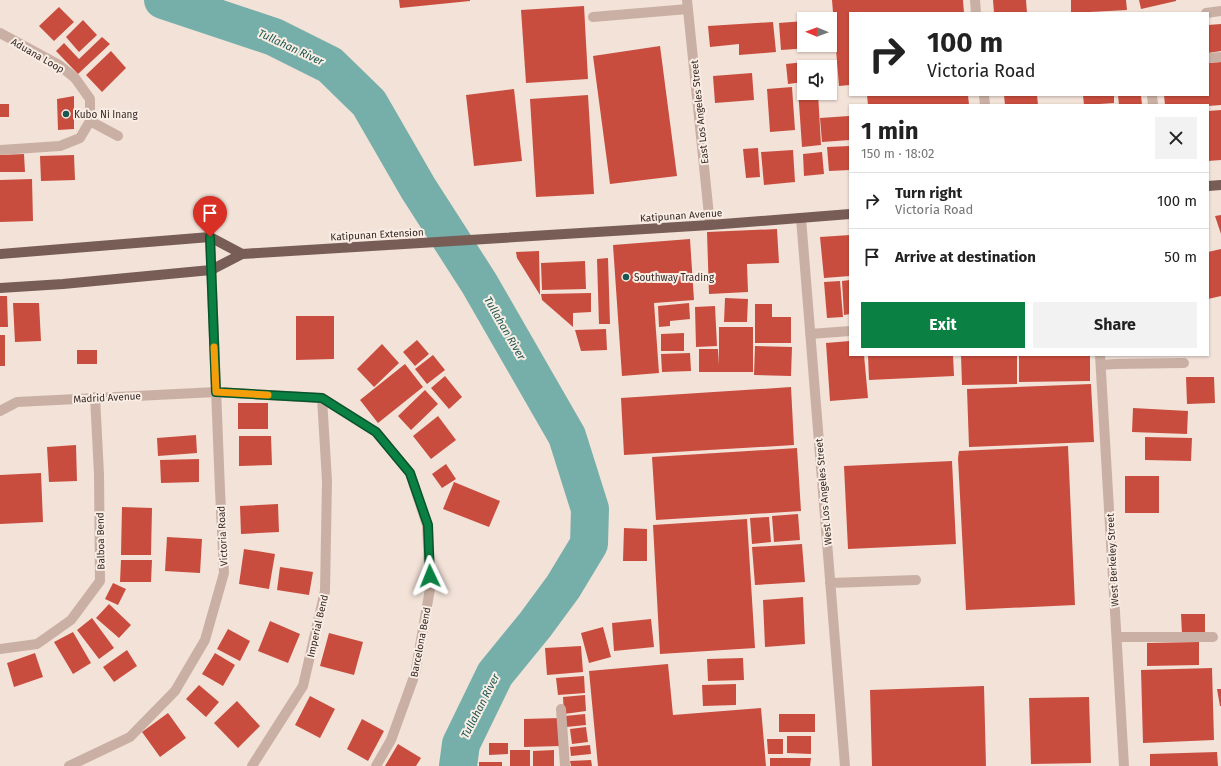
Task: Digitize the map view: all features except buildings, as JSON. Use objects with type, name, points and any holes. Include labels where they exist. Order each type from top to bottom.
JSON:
[{"type":"main road","points":[[1209,186],[1221,185]]},
{"type":"main road","name":"Katipunan Avenue","points":[[513,237],[710,225],[849,214]]},
{"type":"main road","points":[[0,254],[210,237],[242,254]]},
{"type":"main road","name":"Katipunan Extension","points":[[0,288],[63,284],[211,270],[242,254],[513,237]]},
{"type":"street","points":[[975,0],[976,12]]},
{"type":"street","points":[[593,17],[688,5]]},
{"type":"street","name":"East Los Angeles Street","points":[[688,5],[710,225]]},
{"type":"street","points":[[1209,13],[1221,11]]},
{"type":"street","name":"Aduana Loop","points":[[0,33],[59,65],[75,78],[90,99],[90,121]]},
{"type":"street","points":[[1209,58],[1221,57]]},
{"type":"street","points":[[0,150],[60,146],[80,138],[90,121],[118,136]]},
{"type":"street","name":"West Los Angeles Street","points":[[801,218],[845,766]]},
{"type":"street","name":"Victoria Road","points":[[69,766],[130,737],[175,691],[205,640],[224,573],[210,237]]},
{"type":"street","points":[[810,334],[849,331]]},
{"type":"street","points":[[1100,360],[1115,364],[1184,364]]},
{"type":"street","name":"West Berkeley Street","points":[[1100,360],[1124,766]]},
{"type":"street","name":"Madrid Avenue","points":[[0,412],[17,402],[216,392]]},
{"type":"street","name":"Barcelona Bend","points":[[216,392],[322,398],[376,432],[410,473],[428,525],[430,589],[415,674],[391,740],[376,766]]},
{"type":"street","name":"Balboa Bend","points":[[0,649],[37,644],[71,620],[100,581],[99,474],[95,397]]},
{"type":"street","name":"Imperial Bend","points":[[252,766],[303,686],[325,591],[327,481],[322,398]]},
{"type":"street","points":[[830,583],[916,580]]},
{"type":"street","points":[[1117,637],[1213,637]]},
{"type":"street","points":[[561,708],[565,766]]},
{"type":"waterway","name":"Tullahan River","points":[[163,0],[274,37],[330,65],[369,103],[418,188],[479,283],[567,436],[590,509],[589,544],[563,587],[535,625],[495,674],[461,744],[458,766]]},
{"type":"slow traffic","points":[[214,347],[216,392],[268,395]]},
{"type":"place","name":"Kubo Ni Inang","points":[[66,114]]},
{"type":"place","name":"Southway Trading","points":[[626,277]]},
{"type":"route","points":[[210,237],[216,392],[322,398],[376,432],[410,473],[428,525],[430,576]]}]
